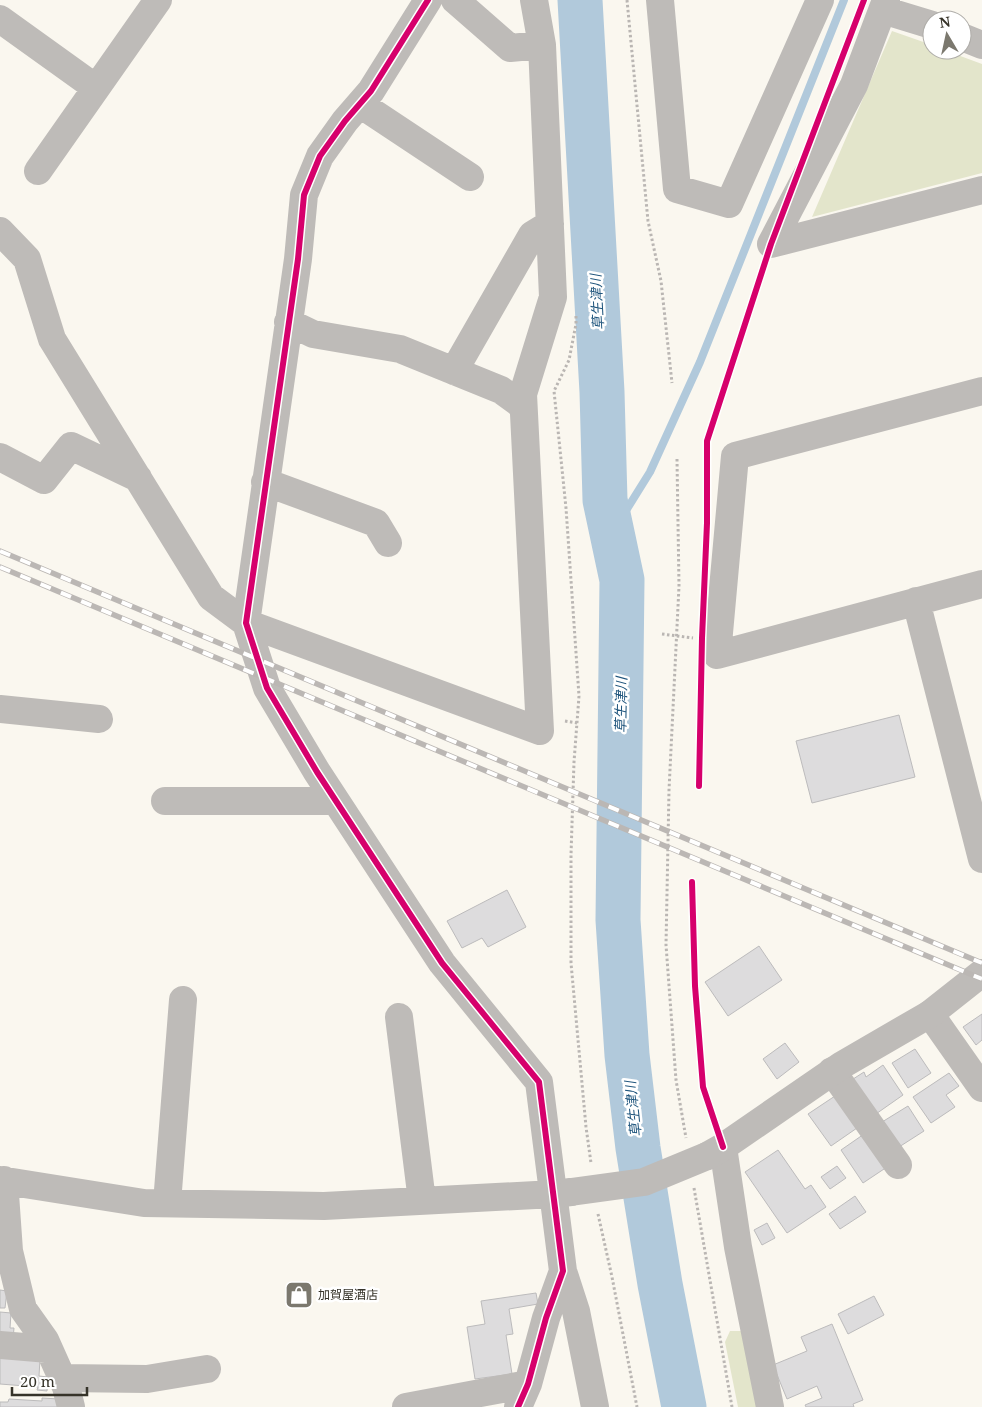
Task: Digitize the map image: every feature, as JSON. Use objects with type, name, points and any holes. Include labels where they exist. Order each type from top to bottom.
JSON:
[{"type":"street","points":[[38,171],[158,0]]},
{"type":"street","points":[[428,0],[371,91],[320,156],[304,195],[298,259],[246,623],[267,688],[335,800],[442,963],[539,1082],[562,1193],[563,1271],[576,1311],[595,1407]]},
{"type":"street","points":[[455,0],[510,48],[542,44]]},
{"type":"street","points":[[0,231],[27,259],[52,339],[211,597],[246,623],[540,731],[523,394],[553,297],[542,44],[534,0]]},
{"type":"street","points":[[660,0],[677,189],[729,204],[820,0]]},
{"type":"street","points":[[922,22],[885,5],[854,85],[771,244],[982,190]]},
{"type":"street","points":[[0,19],[96,88]]},
{"type":"street","points":[[360,104],[470,178]]},
{"type":"street","points":[[454,371],[532,235],[550,224]]},
{"type":"street","points":[[288,322],[312,334],[400,349],[500,390],[523,406]]},
{"type":"street","points":[[982,391],[735,456],[710,638],[717,655],[982,584]]},
{"type":"street","points":[[0,457],[44,480],[71,446],[138,478]]},
{"type":"street","points":[[266,482],[376,523],[388,543]]},
{"type":"street","points":[[916,601],[982,859]]},
{"type":"street","points":[[0,708],[99,719]]},
{"type":"street","points":[[165,801],[335,800]]},
{"type":"street","points":[[71,1407],[66,1387],[45,1340],[23,1309],[9,1251],[2,1180],[144,1203],[324,1206],[562,1193],[644,1182],[706,1150],[832,1071],[930,1014],[982,974]]},
{"type":"street","points":[[167,1203],[183,1000]]},
{"type":"street","points":[[930,1014],[982,1088]]},
{"type":"street","points":[[399,1018],[422,1201]]},
{"type":"street","points":[[832,1071],[898,1165]]},
{"type":"street","points":[[706,1150],[738,1247],[770,1407]]},
{"type":"street","points":[[406,1407],[523,1395],[546,1318],[563,1271]]},
{"type":"street","points":[[0,1346],[49,1349]]},
{"type":"street","points":[[62,1378],[147,1379],[208,1369]]},
{"type":"path","points":[[627,0],[648,221],[661,281],[672,382]]},
{"type":"path","points":[[575,307],[576,324],[569,360],[554,391],[566,508],[579,696],[571,846],[571,964],[585,1118],[592,1172]]},
{"type":"path","points":[[677,459],[679,586],[669,790],[666,945],[676,1080],[706,1150]]},
{"type":"path","points":[[662,634],[710,638]]},
{"type":"path","points":[[693,1183],[732,1407]]},
{"type":"path","points":[[598,1208],[637,1407]]},
{"type":"green space","points":[[892,31],[922,42],[922,60],[971,60],[982,64],[982,173],[812,217]]},
{"type":"green space","points":[[730,1331],[745,1331],[760,1407],[738,1407],[725,1342]]},
{"type":"building","points":[[899,715],[915,777],[812,803],[796,741]]},
{"type":"building","points":[[507,890],[526,927],[488,947],[482,938],[462,948],[447,921]]},
{"type":"building","points":[[759,946],[782,980],[728,1016],[705,982]]},
{"type":"building","points":[[982,1014],[982,1040],[976,1045],[963,1027]]},
{"type":"building","points":[[785,1043],[799,1062],[777,1079],[763,1059]]},
{"type":"building","points":[[915,1049],[931,1073],[908,1088],[892,1063]]},
{"type":"building","points":[[883,1065],[903,1095],[873,1116],[850,1081],[864,1072],[866,1077]]},
{"type":"building","points":[[949,1073],[959,1086],[946,1095],[955,1107],[931,1123],[913,1097]]},
{"type":"building","points":[[835,1096],[857,1128],[831,1146],[808,1114]]},
{"type":"building","points":[[908,1106],[924,1131],[899,1147],[882,1122]]},
{"type":"building","points":[[867,1132],[890,1165],[863,1183],[841,1150]]},
{"type":"building","points":[[778,1150],[805,1189],[811,1185],[826,1207],[787,1233],[745,1172]]},
{"type":"building","points":[[837,1166],[846,1178],[830,1189],[821,1177]]},
{"type":"building","points":[[855,1196],[866,1212],[840,1229],[829,1214]]},
{"type":"building","points":[[767,1223],[775,1238],[762,1245],[754,1230]]},
{"type":"building","points":[[0,1290],[7,1291],[5,1308],[0,1308]]},
{"type":"building","points":[[536,1293],[538,1304],[509,1309],[513,1334],[506,1335],[512,1374],[475,1379],[467,1327],[485,1324],[481,1301]]},
{"type":"building","points":[[874,1296],[884,1315],[848,1334],[838,1314]]},
{"type":"building","points":[[0,1312],[11,1313],[10,1328],[14,1328],[13,1339],[0,1338]]},
{"type":"building","points":[[832,1324],[863,1400],[853,1404],[854,1407],[806,1407],[805,1405],[822,1398],[817,1386],[787,1399],[773,1365],[807,1351],[801,1337]]},
{"type":"building","points":[[0,1356],[40,1359],[39,1376],[48,1377],[47,1391],[37,1390],[38,1387],[0,1384]]},
{"type":"building","points":[[42,1398],[59,1399],[59,1407],[0,1407],[0,1402],[8,1402],[9,1399],[42,1401]]},
{"type":"waterway","name":"草生津川","points":[[580,0],[602,392],[605,500],[622,580],[618,920],[627,1055],[638,1148],[660,1284],[684,1407]]},
{"type":"waterway","points":[[612,533],[650,472],[700,362],[844,0]]},
{"type":"railway","points":[[0,551],[982,963]]},
{"type":"railway","points":[[0,567],[982,979]]},
{"type":"cycle path","points":[[428,0],[371,91],[345,121],[320,156],[304,195],[298,259],[246,623],[267,688],[317,772],[442,963],[539,1082],[563,1271],[546,1318],[528,1384],[518,1407]]},
{"type":"cycle path","points":[[699,786],[702,638],[707,523],[707,441],[771,244],[864,0]]},
{"type":"cycle path","points":[[692,882],[695,986],[703,1087],[723,1147]]},
{"type":"place","name":"加賀屋酒店","points":[[299,1295]]}]
